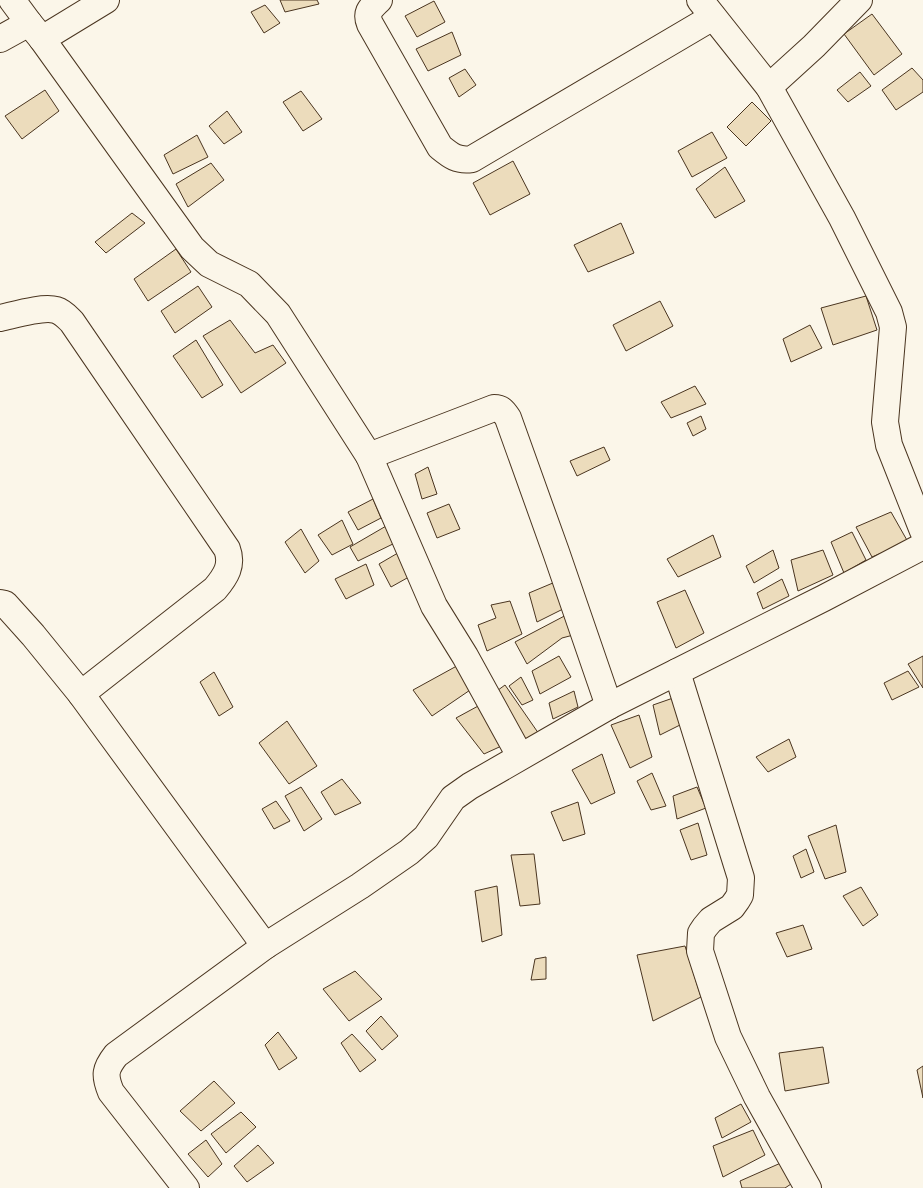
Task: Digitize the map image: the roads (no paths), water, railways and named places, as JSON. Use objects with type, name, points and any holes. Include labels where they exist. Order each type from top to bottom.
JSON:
[{"type":"street","points":[[12,0],[192,248],[210,264],[249,284],[278,314],[369,456],[434,606],[465,656],[520,756]]},
{"type":"street","points":[[0,39],[36,31],[106,0]]},
{"type":"street","points":[[379,0],[368,12],[367,18],[370,24],[440,147],[451,156],[460,160],[472,159],[706,8],[769,87],[842,218],[889,312],[893,327],[885,422],[889,445],[923,531]]},
{"type":"street","points":[[769,87],[814,46],[859,0]]},
{"type":"street","points":[[0,318],[54,309],[63,313],[72,322],[227,548],[230,558],[226,576],[215,589],[81,694]]},
{"type":"street","points":[[369,456],[494,408],[503,410],[508,418],[610,706]]},
{"type":"street","points":[[186,1188],[112,1092],[106,1077],[108,1065],[116,1055],[265,946],[360,886],[409,852],[426,837],[454,798],[470,786],[610,706],[923,546]]},
{"type":"street","points":[[0,602],[5,604],[33,635],[81,694],[265,946]]},
{"type":"street","points":[[677,672],[740,878],[740,895],[732,907],[711,920],[701,933],[700,951],[728,1037],[757,1097],[808,1188]]}]
